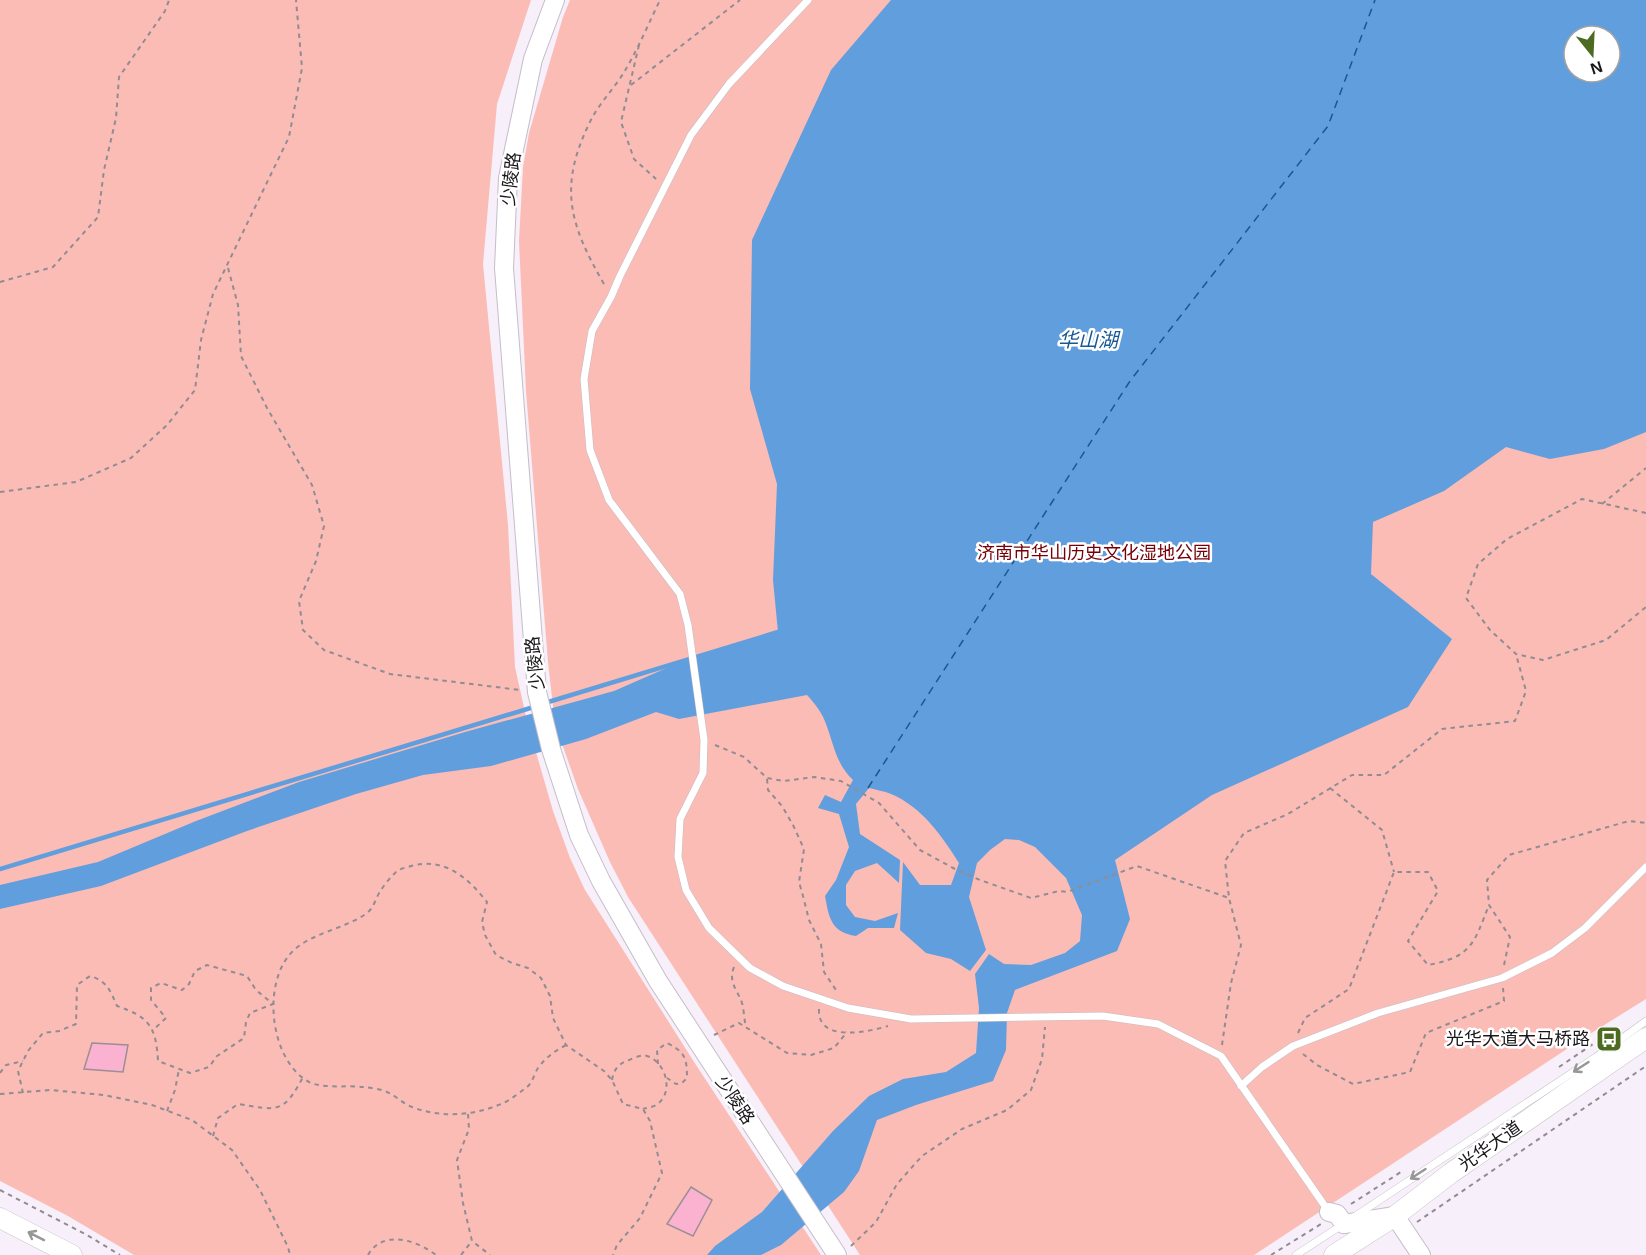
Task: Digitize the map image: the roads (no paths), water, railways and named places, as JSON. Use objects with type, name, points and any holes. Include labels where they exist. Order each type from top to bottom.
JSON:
[{"type":"main road","name":"光华大道","points":[[1334,1255],[1400,1223],[1451,1173],[1646,1038]]},
{"type":"main road","points":[[0,1218],[72,1255]]},
{"type":"street","name":"少陵路","points":[[555,0],[533,59],[508,178],[504,268],[537,692],[551,749],[579,835],[601,881],[658,981],[698,1045],[819,1226],[843,1251]]},
{"type":"street","points":[[1337,1216],[1400,1223],[1421,1255]]},
{"type":"lane","points":[[808,0],[729,84],[691,135],[592,331],[584,380],[590,450],[609,500],[680,594],[688,625],[704,740],[703,773],[680,819],[678,858],[686,890],[709,928],[750,968],[783,986],[848,1008],[911,1019],[1103,1016],[1158,1024],[1221,1056],[1337,1216]]},
{"type":"lane","points":[[1241,1086],[1262,1067],[1293,1046],[1378,1013],[1502,978],[1552,953],[1585,928],[1646,867]]},
{"type":"lane","points":[[1296,1255],[1337,1216],[1596,1057],[1646,1021]]},
{"type":"water","name":"华山湖","points":[[891,0],[1646,0],[1646,432],[1604,449],[1550,459],[1506,447],[1444,491],[1373,522],[1371,574],[1452,639],[1408,707],[1212,795],[1115,860],[1130,919],[1117,951],[1015,990],[1007,1013],[1006,1050],[993,1081],[877,1120],[859,1171],[844,1192],[781,1245],[761,1255],[707,1255],[715,1246],[762,1212],[833,1131],[869,1096],[903,1079],[946,1072],[976,1053],[979,1008],[975,974],[989,954],[1004,964],[1031,965],[1065,953],[1080,941],[1082,915],[1066,878],[1035,847],[1019,840],[1005,839],[977,863],[969,897],[986,950],[970,971],[951,959],[926,953],[900,930],[903,862],[920,885],[951,885],[959,863],[922,814],[891,794],[869,788],[856,804],[860,834],[900,860],[899,883],[877,863],[855,871],[846,885],[846,905],[855,917],[875,921],[898,913],[894,928],[868,928],[856,936],[836,927],[830,917],[825,896],[836,880],[849,847],[839,814],[818,808],[825,795],[841,802],[853,780],[839,761],[822,716],[807,695],[679,719],[656,712],[586,739],[491,766],[423,775],[356,794],[247,831],[101,886],[0,909],[0,885],[98,862],[196,821],[299,782],[465,732],[614,691],[678,663],[778,632],[773,580],[777,484],[750,389],[752,240],[831,70]]},
{"type":"waterway","points":[[545,703],[778,632]]},
{"type":"waterway","points":[[0,869],[537,706]]},
{"type":"place","name":"光华大道大马桥路","points":[[1609,1039]]},
{"type":"park label","name":"济南市华山历史文化湿地公园","points":[[1094,553]]}]
